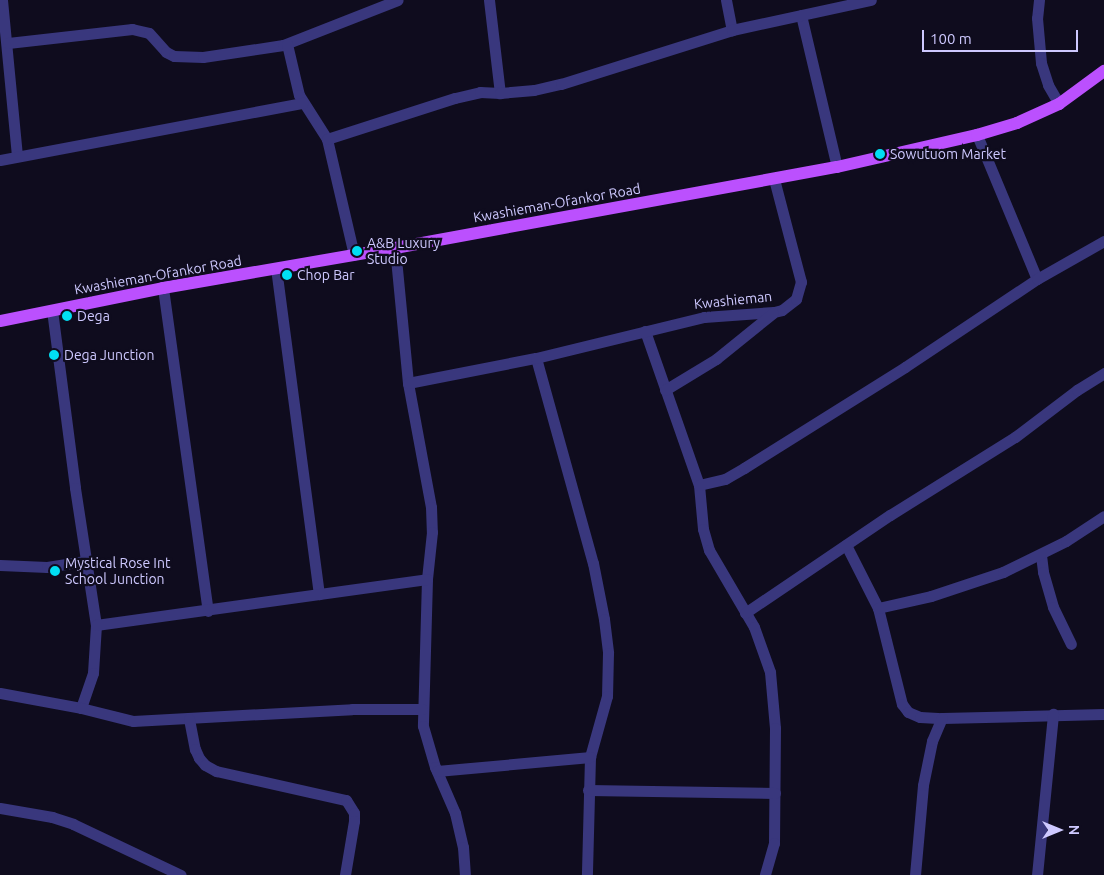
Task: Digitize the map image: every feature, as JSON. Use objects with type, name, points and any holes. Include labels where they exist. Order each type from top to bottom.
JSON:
[{"type":"main road","name":"Kwashieman-Ofankor Road","points":[[0,321],[163,288],[395,248],[837,167],[977,135],[1024,120],[1059,104],[1104,71]]},
{"type":"street","points":[[2,0],[8,43],[17,156]]},
{"type":"street","points":[[8,43],[132,29],[149,33],[166,52],[174,56],[193,58],[287,44],[398,0]]},
{"type":"street","points":[[489,0],[500,93]]},
{"type":"street","points":[[726,0],[732,30]]},
{"type":"street","points":[[326,139],[455,98],[480,92],[500,93],[534,90],[561,84],[732,30],[802,15],[830,4],[872,0]]},
{"type":"street","points":[[1039,0],[1036,18],[1041,63],[1048,85],[1059,104]]},
{"type":"street","points":[[802,15],[837,167]]},
{"type":"street","points":[[287,44],[296,85],[303,103],[326,139],[354,255]]},
{"type":"street","points":[[0,160],[303,103]]},
{"type":"street","points":[[977,135],[1037,279]]},
{"type":"street","name":"Kwashieman","points":[[408,383],[536,358],[704,317],[782,310],[796,299],[802,282],[774,179]]},
{"type":"street","points":[[699,485],[725,479],[744,468],[905,367],[1037,279],[1104,241]]},
{"type":"street","points":[[395,248],[408,383],[431,507],[432,542],[427,579],[422,709],[427,744],[455,813],[462,848],[464,875]]},
{"type":"street","points":[[276,268],[320,594]]},
{"type":"street","points":[[163,288],[208,611]]},
{"type":"street","points":[[52,310],[96,625],[93,672],[81,708]]},
{"type":"street","points":[[665,390],[716,358],[774,312]]},
{"type":"street","points":[[645,331],[699,485],[703,529],[709,550],[746,613],[763,648],[770,672],[775,718],[774,843],[765,875]]},
{"type":"street","points":[[536,358],[593,563],[604,618],[608,653],[607,696],[590,757],[588,875]]},
{"type":"street","points":[[746,613],[846,545],[1015,437],[1077,390],[1104,373]]},
{"type":"street","points":[[878,608],[931,596],[1003,572],[1041,554],[1104,516]]},
{"type":"street","points":[[846,545],[878,608],[905,709],[920,717],[942,718],[1104,714]]},
{"type":"street","points":[[1041,554],[1053,607],[1072,644]]},
{"type":"street","points":[[0,564],[47,567],[86,562]]},
{"type":"street","points":[[96,625],[208,611],[427,579]]},
{"type":"street","points":[[0,692],[81,708],[133,721],[188,720],[336,710],[422,709]]},
{"type":"street","points":[[1037,875],[1053,714]]},
{"type":"street","points":[[915,875],[923,785],[932,741],[942,718]]},
{"type":"street","points":[[188,720],[195,750],[205,765],[216,770],[346,800],[354,813],[354,821],[345,875]]},
{"type":"street","points":[[437,771],[590,757]]},
{"type":"street","points":[[588,790],[775,793]]},
{"type":"street","points":[[0,808],[73,824],[181,875]]},
{"type":"place","name":"Sowutuom Market","points":[[880,154]]},
{"type":"place","name":"A&B Luxury Studio","points":[[357,251]]},
{"type":"place","name":"Chop Bar","points":[[287,275]]},
{"type":"place","name":"Dega","points":[[67,316]]},
{"type":"place","name":"Dega Junction","points":[[54,355]]},
{"type":"place","name":"Mystical Rose Int School Junction","points":[[55,571]]}]
